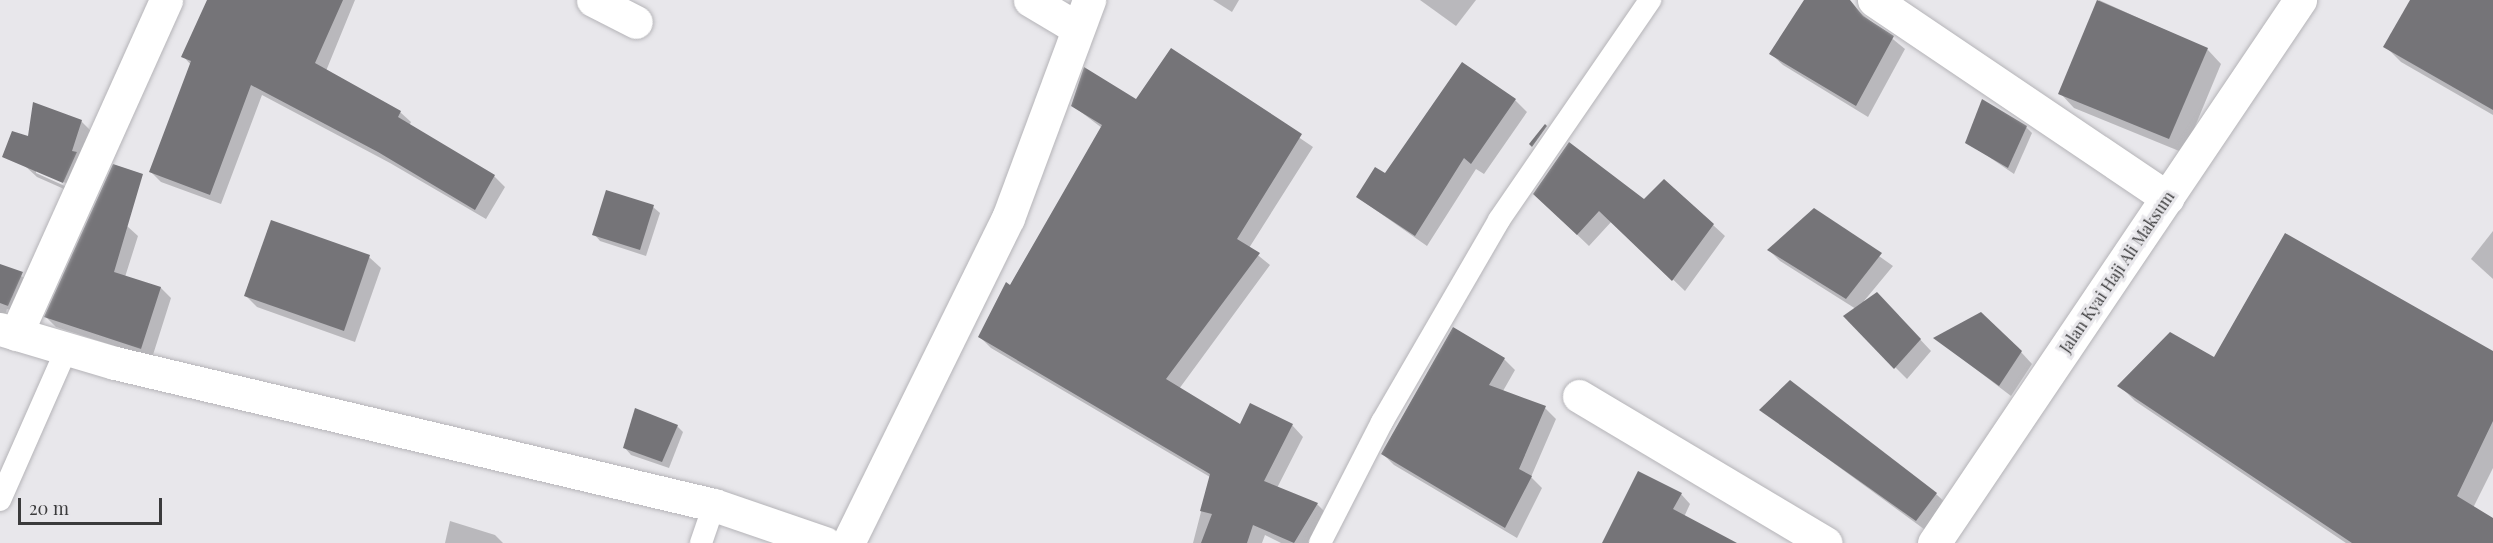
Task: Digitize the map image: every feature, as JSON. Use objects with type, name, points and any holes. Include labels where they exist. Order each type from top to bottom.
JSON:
[{"type":"street","points":[[166,0],[124,93],[8,331],[115,363],[714,505],[825,543]]},
{"type":"street","points":[[593,0],[636,22]]},
{"type":"street","points":[[848,543],[1008,218],[1083,14],[1030,0]]},
{"type":"street","points":[[1874,0],[2167,198]]},
{"type":"street","name":"Jalan Kyai Haji Ali Maksum","points":[[1934,543],[2300,0]]},
{"type":"street","points":[[1579,396],[1826,543]]},
{"type":"lane","points":[[1320,543],[1382,422],[1499,220],[1650,0]]},
{"type":"lane","points":[[0,500],[67,348]]},
{"type":"lane","points":[[701,543],[714,505]]},
{"type":"building","points":[[207,0],[343,0],[315,63],[401,111],[398,117],[495,175],[475,210],[378,152],[251,85],[210,195],[149,172],[191,61],[181,57]]},
{"type":"building","points":[[1804,0],[1850,0],[1863,16],[1894,36],[1856,106],[1769,54]]},
{"type":"building","points":[[2097,0],[2208,48],[2169,139],[2058,94]]},
{"type":"building","points":[[2410,0],[2493,0],[2493,110],[2383,47]]},
{"type":"building","points":[[1171,48],[1302,134],[1237,239],[1260,253],[1166,379],[1240,424],[1250,403],[1293,424],[1264,481],[1318,503],[1294,543],[1253,525],[1247,543],[1201,543],[1212,514],[1200,511],[1210,474],[978,337],[1006,282],[1010,285],[1102,125],[1071,106],[1084,67],[1136,99]]},
{"type":"building","points":[[1462,62],[1516,99],[1471,164],[1464,158],[1415,236],[1356,197],[1375,167],[1385,173]]},
{"type":"building","points":[[1982,99],[2027,126],[2008,168],[1965,143]]},
{"type":"building","points":[[33,102],[82,120],[72,151],[77,152],[63,183],[2,157],[12,131],[28,136]]},
{"type":"building","points":[[1545,124],[1547,126],[1532,147],[1529,144]]},
{"type":"building","points":[[1569,142],[1644,199],[1664,179],[1714,224],[1672,281],[1599,211],[1577,235],[1533,194]]},
{"type":"building","points":[[113,164],[143,174],[114,272],[161,287],[141,349],[44,317]]},
{"type":"building","points":[[606,190],[654,205],[640,250],[592,235]]},
{"type":"building","points":[[1814,208],[1882,253],[1846,299],[1767,250]]},
{"type":"building","points":[[271,220],[370,255],[344,331],[244,296]]},
{"type":"building","points":[[2285,233],[2493,351],[2493,421],[2457,496],[2493,518],[2493,543],[2352,543],[2117,386],[2170,332],[2214,357]]},
{"type":"building","points":[[0,264],[23,272],[8,306],[0,303]]},
{"type":"building","points":[[1877,292],[1921,339],[1894,369],[1843,316]]},
{"type":"building","points":[[1981,312],[2022,351],[1999,386],[1933,338]]},
{"type":"building","points":[[1453,327],[1505,358],[1489,385],[1546,406],[1519,469],[1532,476],[1505,528],[1381,454]]},
{"type":"building","points":[[1790,380],[1937,493],[1916,521],[1759,410]]},
{"type":"building","points":[[635,408],[678,425],[662,462],[623,448]]},
{"type":"building","points":[[1638,471],[1682,493],[1673,509],[1737,543],[1602,543]]}]
